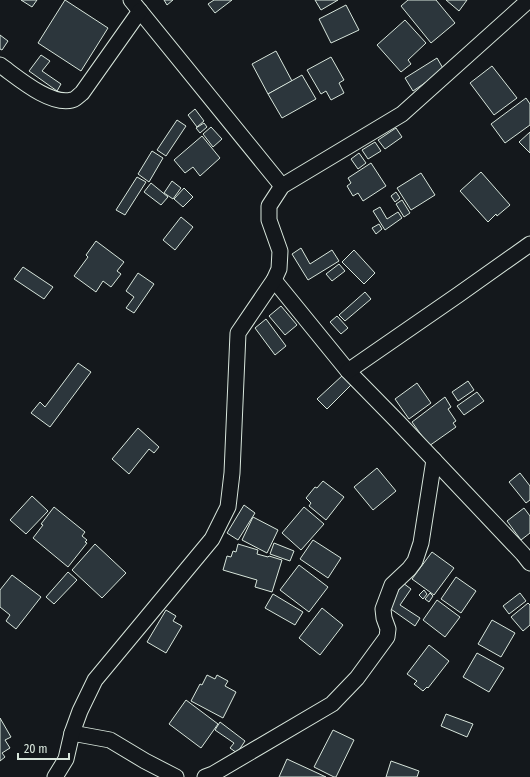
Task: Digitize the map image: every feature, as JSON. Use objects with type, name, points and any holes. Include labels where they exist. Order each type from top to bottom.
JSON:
[{"type":"street","points":[[56,777],[66,759],[72,733],[80,711],[95,680],[212,539],[228,507],[232,466],[238,333],[274,280],[279,269],[280,251],[269,220],[269,206],[282,186],[402,114],[529,0]]},
{"type":"street","points":[[0,64],[36,91],[58,101],[73,100],[82,93],[136,5],[282,186]]},
{"type":"street","points":[[348,371],[458,296],[530,244]]},
{"type":"street","points":[[274,280],[348,371],[398,422],[530,563]]},
{"type":"street","points":[[205,777],[213,774],[332,704],[357,678],[387,637],[388,629],[384,618],[383,608],[392,585],[409,569],[415,560],[421,543],[434,460]]},
{"type":"street","points":[[72,733],[110,740],[176,777]]},
{"type":"building","points":[[21,0],[37,0],[32,7]]},
{"type":"building","points":[[65,0],[108,28],[81,71],[38,43]]},
{"type":"building","points":[[164,0],[173,0],[167,5]]},
{"type":"building","points":[[214,0],[232,0],[215,13],[208,4]]},
{"type":"building","points":[[315,0],[338,0],[321,10]]},
{"type":"building","points":[[408,0],[436,0],[455,23],[431,43],[401,6]]},
{"type":"building","points":[[446,0],[467,0],[459,11]]},
{"type":"building","points":[[346,5],[359,30],[331,43],[319,19]]},
{"type":"building","points":[[405,20],[426,43],[408,60],[411,64],[401,72],[377,45]]},
{"type":"building","points":[[0,35],[8,41],[2,50],[0,49]]},
{"type":"building","points":[[276,51],[292,81],[268,94],[252,64]]},
{"type":"building","points":[[41,55],[50,61],[42,71],[61,84],[57,91],[29,71]]},
{"type":"building","points":[[331,57],[344,80],[339,83],[344,93],[331,100],[326,91],[321,94],[307,70]]},
{"type":"building","points":[[437,58],[444,70],[413,91],[405,78]]},
{"type":"building","points":[[492,66],[517,98],[494,115],[470,83]]},
{"type":"building","points":[[302,75],[316,99],[282,118],[268,94]]},
{"type":"building","points":[[526,98],[530,104],[530,125],[505,143],[491,124]]},
{"type":"building","points":[[195,109],[204,121],[197,127],[188,115]]},
{"type":"building","points":[[177,120],[186,126],[166,156],[157,150]]},
{"type":"building","points":[[204,123],[207,127],[200,133],[196,128]]},
{"type":"building","points":[[211,127],[222,139],[213,147],[203,134]]},
{"type":"building","points":[[396,128],[402,137],[385,149],[378,140]]},
{"type":"building","points":[[530,132],[530,153],[519,142]]},
{"type":"building","points":[[202,136],[220,158],[200,176],[193,167],[185,173],[174,160]]},
{"type":"building","points":[[375,142],[381,151],[368,159],[362,150]]},
{"type":"building","points":[[152,151],[163,158],[149,182],[138,174]]},
{"type":"building","points":[[359,153],[366,163],[358,169],[351,159]]},
{"type":"building","points":[[371,163],[386,186],[363,201],[358,193],[353,196],[347,186],[351,183],[348,178]]},
{"type":"building","points":[[481,172],[510,205],[497,216],[496,214],[488,222],[460,191]]},
{"type":"building","points":[[421,173],[435,195],[411,210],[397,188]]},
{"type":"building","points":[[137,177],[146,182],[125,215],[116,210]]},
{"type":"building","points":[[172,181],[181,188],[173,199],[164,193]]},
{"type":"building","points":[[151,183],[168,197],[161,205],[144,192]]},
{"type":"building","points":[[184,188],[193,197],[183,207],[174,199]]},
{"type":"building","points":[[396,192],[400,198],[395,202],[391,196]]},
{"type":"building","points":[[402,200],[410,213],[404,217],[396,204]]},
{"type":"building","points":[[380,207],[387,219],[398,212],[402,218],[385,230],[373,211]]},
{"type":"building","points":[[181,217],[193,227],[175,250],[163,240]]},
{"type":"building","points":[[379,224],[382,229],[376,234],[372,228]]},
{"type":"building","points":[[96,241],[124,262],[117,271],[121,274],[111,287],[103,281],[96,292],[74,276],[88,257],[86,255]]},
{"type":"building","points":[[301,248],[310,264],[332,250],[339,261],[308,280],[292,254]]},
{"type":"building","points":[[354,250],[375,273],[364,284],[342,262]]},
{"type":"building","points":[[339,264],[345,271],[332,281],[326,274]]},
{"type":"building","points":[[23,267],[53,287],[44,299],[14,279]]},
{"type":"building","points":[[138,273],[154,284],[134,313],[126,308],[134,297],[126,291]]},
{"type":"building","points":[[365,292],[371,299],[345,321],[339,315]]},
{"type":"building","points":[[281,306],[297,325],[285,335],[269,316]]},
{"type":"building","points":[[337,316],[348,328],[341,334],[330,322]]},
{"type":"building","points":[[266,319],[286,346],[275,355],[255,328]]},
{"type":"building","points":[[78,363],[91,372],[50,427],[31,413],[40,402],[45,407]]},
{"type":"building","points":[[343,375],[352,384],[327,409],[317,399]]},
{"type":"building","points":[[468,381],[474,390],[458,401],[452,392]]},
{"type":"building","points":[[417,383],[431,403],[409,419],[395,399]]},
{"type":"building","points":[[477,392],[484,401],[464,415],[457,406]]},
{"type":"building","points":[[445,397],[451,407],[448,409],[456,421],[453,423],[456,427],[429,446],[412,422]]},
{"type":"building","points":[[138,428],[159,447],[154,453],[149,449],[129,474],[112,459]]},
{"type":"building","points":[[377,468],[396,491],[373,510],[354,487]]},
{"type":"building","points":[[520,473],[530,486],[530,500],[526,503],[509,482]]},
{"type":"building","points":[[323,481],[344,497],[326,520],[309,506],[311,503],[306,498],[315,487],[317,488]]},
{"type":"building","points":[[32,496],[48,511],[26,534],[10,520]]},
{"type":"building","points":[[244,505],[255,513],[238,540],[227,533]]},
{"type":"building","points":[[54,507],[85,532],[82,536],[87,540],[85,542],[87,543],[68,567],[33,538],[43,525],[41,524]]},
{"type":"building","points":[[304,507],[324,524],[301,550],[282,533]]},
{"type":"building","points":[[524,508],[530,516],[530,533],[521,540],[507,521]]},
{"type":"building","points":[[253,517],[278,530],[267,553],[242,540]]},
{"type":"building","points":[[313,540],[341,558],[328,578],[300,559]]},
{"type":"building","points":[[274,543],[294,551],[290,561],[270,554]]},
{"type":"building","points":[[95,544],[126,573],[102,598],[72,570]]},
{"type":"building","points":[[238,544],[258,550],[257,554],[282,560],[272,592],[255,587],[257,580],[223,570],[227,556],[231,557],[233,551],[236,552]]},
{"type":"building","points":[[432,552],[454,568],[434,595],[412,579]]},
{"type":"building","points":[[299,565],[328,587],[309,612],[280,590]]},
{"type":"building","points":[[68,572],[77,580],[54,604],[46,597]]},
{"type":"building","points":[[12,575],[41,597],[16,629],[6,621],[10,615],[0,607],[0,590]]},
{"type":"building","points":[[456,577],[476,591],[461,613],[441,599]]},
{"type":"building","points":[[403,583],[411,589],[400,605],[420,618],[415,626],[388,607]]},
{"type":"building","points":[[424,590],[427,594],[423,599],[419,595]]},
{"type":"building","points":[[430,593],[433,596],[429,602],[425,599]]},
{"type":"building","points":[[520,593],[526,601],[509,614],[503,606]]},
{"type":"building","points":[[273,594],[303,612],[295,625],[265,608]]},
{"type":"building","points":[[437,600],[460,617],[445,637],[423,620]]},
{"type":"building","points":[[528,603],[530,605],[530,625],[523,631],[511,617]]},
{"type":"building","points":[[322,608],[343,625],[320,655],[299,638]]},
{"type":"building","points":[[166,610],[176,616],[173,621],[182,626],[166,653],[147,642]]},
{"type":"building","points":[[492,620],[515,633],[501,657],[478,644]]},
{"type":"building","points":[[429,645],[449,661],[428,688],[427,687],[423,691],[414,684],[417,681],[407,674]]},
{"type":"building","points":[[477,653],[504,668],[489,692],[463,677]]},
{"type":"building","points":[[207,675],[215,679],[217,675],[228,681],[225,686],[236,692],[223,718],[191,701],[200,684],[202,685]]},
{"type":"building","points":[[186,700],[218,724],[201,748],[169,724]]},
{"type":"building","points":[[446,714],[473,724],[467,737],[441,726]]},
{"type":"building","points":[[0,718],[11,737],[5,740],[10,748],[2,753],[5,757],[0,761]]},
{"type":"building","points":[[220,722],[245,741],[237,753],[230,748],[234,743],[215,730]]},
{"type":"building","points":[[333,730],[354,740],[336,777],[314,767]]},
{"type":"building","points":[[287,759],[326,777],[279,777]]},
{"type":"building","points":[[391,761],[419,771],[417,777],[386,777]]}]
